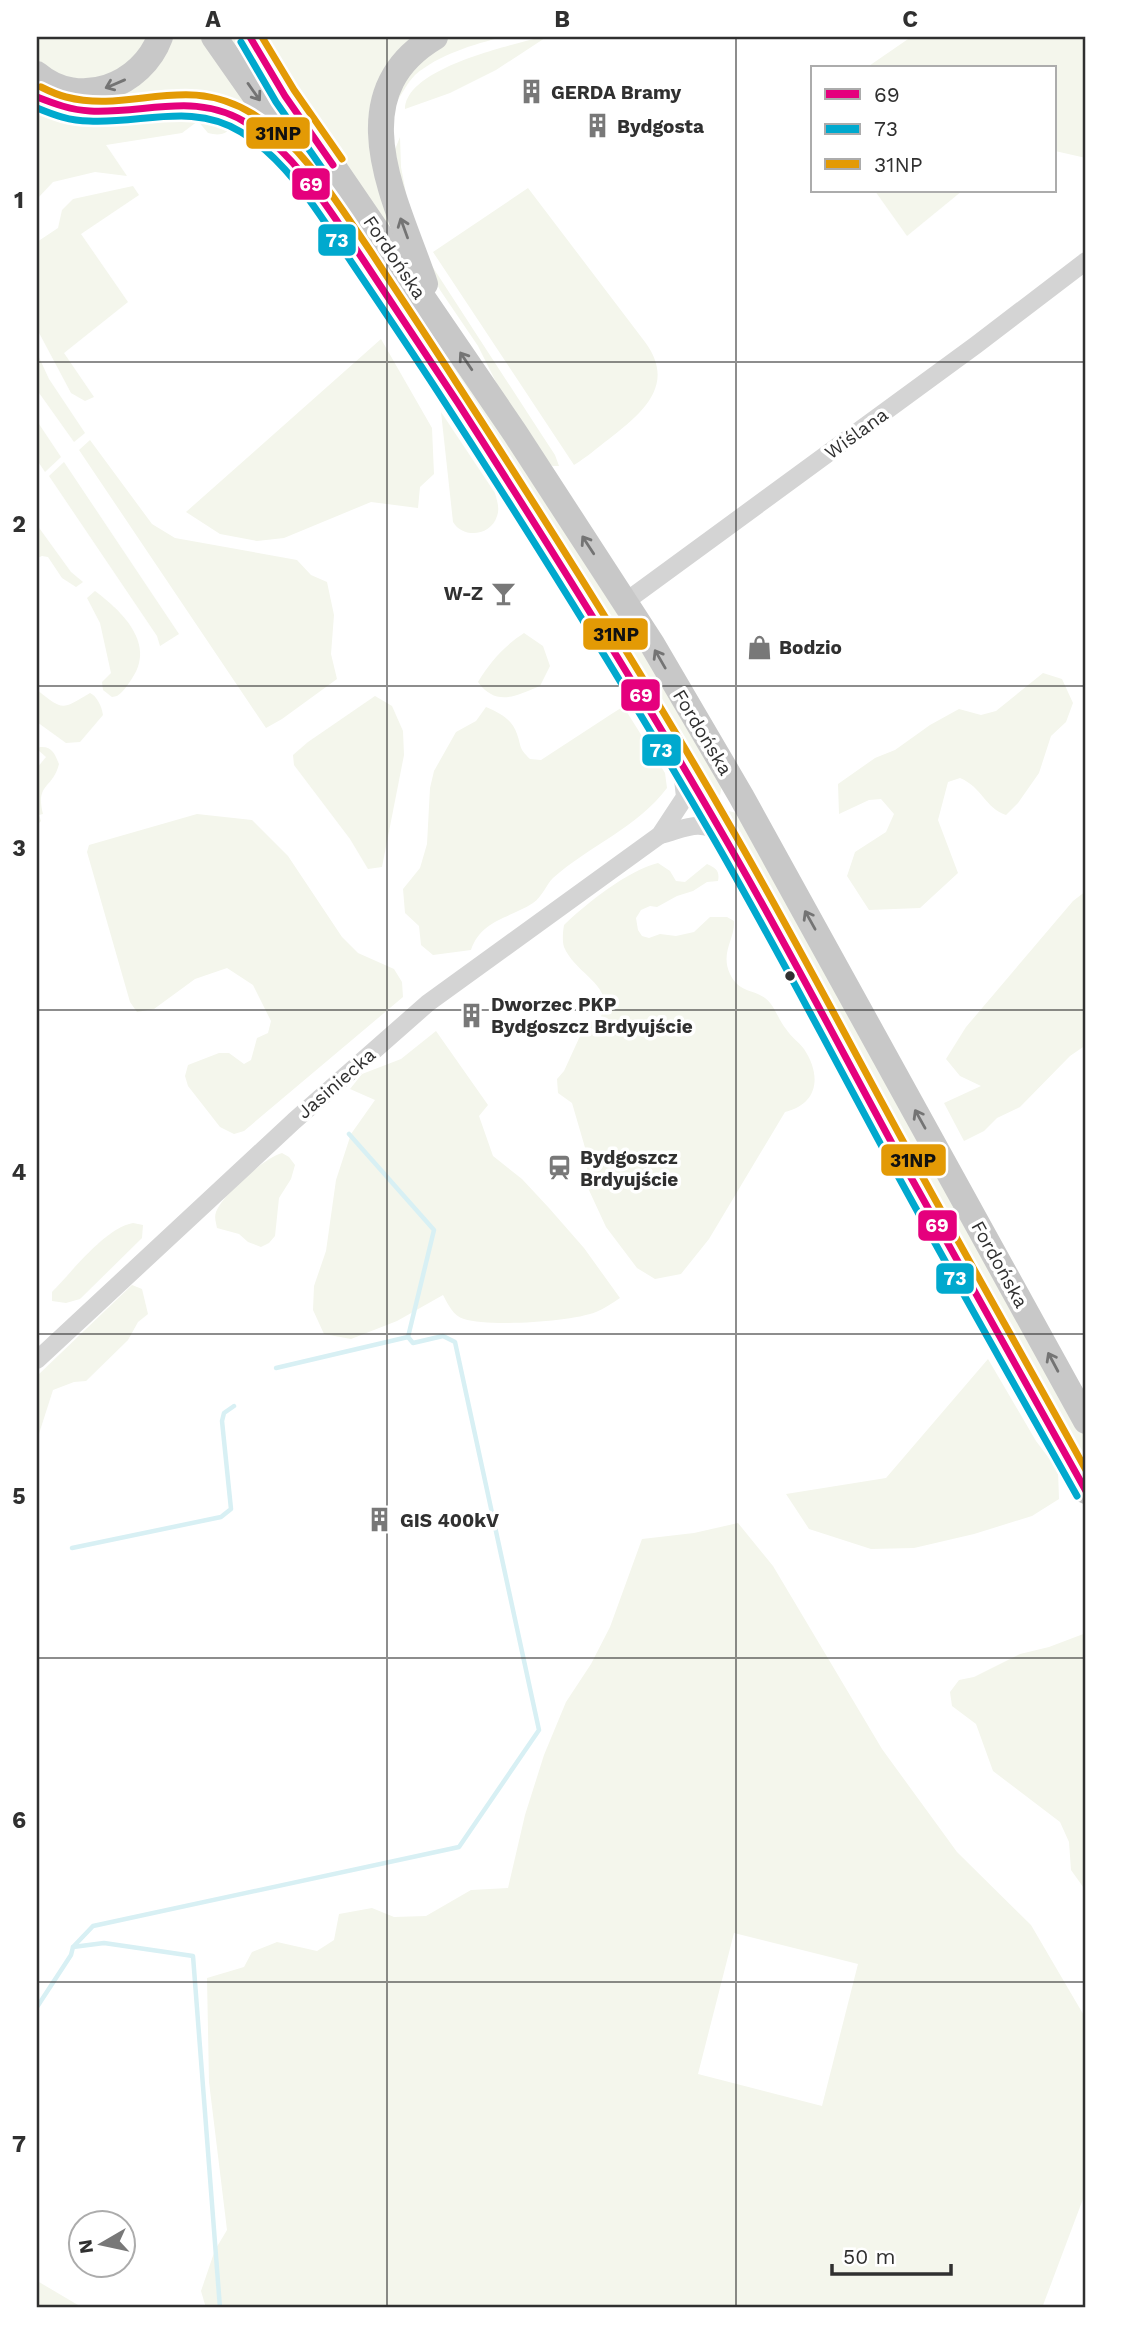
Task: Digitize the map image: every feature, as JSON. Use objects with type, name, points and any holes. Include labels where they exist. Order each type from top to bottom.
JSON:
[{"type":"main road","points":[[37,74],[51,84],[69,90],[94,91],[110,88],[130,77],[146,62],[160,37]]},
{"type":"main road","name":"Fordońska","points":[[214,37],[277,127],[306,179],[356,249],[464,414],[674,749],[1086,1491]]},
{"type":"main road","name":"Fordońska","points":[[250,37],[285,96],[625,602],[741,796],[1086,1421]]},
{"type":"main road","points":[[435,37],[414,51],[398,70],[385,99],[380,125],[388,180],[435,316]]},
{"type":"main road","points":[[37,97],[64,108],[88,112],[183,103],[216,107],[255,127],[306,179]]},
{"type":"street","name":"Wiślana","points":[[625,602],[965,354],[1086,261]]},
{"type":"street","name":"Jasiniecka","points":[[37,1360],[293,1121],[428,1003],[660,835],[685,797],[683,776],[674,749]]},
{"type":"street","name":"Jasiniecka","points":[[660,835],[698,825],[708,825],[723,834]]},
{"type":"shaded area","points":[[37,37],[151,37],[145,51],[106,80],[72,80],[37,64]]},
{"type":"shaded area","points":[[167,37],[201,37],[260,121],[86,100]]},
{"type":"shaded area","points":[[225,37],[235,37],[499,426],[596,575],[722,786],[720,795],[713,795],[348,219],[263,89]]},
{"type":"shaded area","points":[[263,37],[423,37],[382,88],[414,269],[294,91]]},
{"type":"shaded area","points":[[447,37],[503,37],[445,56],[424,68],[407,85],[396,103],[395,87]]},
{"type":"shaded area","points":[[911,37],[1086,37],[1086,158],[1056,151],[1056,66],[869,66]]},
{"type":"shaded area","points":[[545,38],[496,70],[450,93],[405,109],[410,95],[422,82],[440,71],[484,53]]},
{"type":"shaded area","points":[[37,109],[203,115],[233,123],[229,130],[220,134],[208,133],[198,121],[182,133],[106,145],[127,176],[95,172],[53,182],[37,199]]},
{"type":"shaded area","points":[[400,137],[401,167],[409,209],[421,249],[555,455],[559,466],[547,463],[504,398],[478,346],[440,290],[418,247],[394,152]]},
{"type":"shaded area","points":[[133,186],[139,195],[81,234],[128,302],[64,353],[94,397],[85,401],[71,393],[37,329],[37,242],[58,228],[62,210],[73,199]]},
{"type":"shaded area","points":[[528,188],[645,342],[654,357],[658,372],[651,397],[643,408],[621,429],[574,465],[433,252]]},
{"type":"shaded area","points":[[876,192],[961,192],[907,236]]},
{"type":"shaded area","points":[[381,339],[432,428],[434,474],[420,487],[418,508],[371,502],[284,538],[257,541],[220,534],[186,512]]},
{"type":"shaded area","points":[[37,353],[49,379],[85,433],[74,442],[37,390]]},
{"type":"shaded area","points":[[441,412],[495,493],[497,516],[494,523],[483,531],[463,531],[453,522]]},
{"type":"shaded area","points":[[37,421],[61,457],[45,472],[37,460]]},
{"type":"shaded area","points":[[90,440],[152,524],[175,538],[297,560],[311,575],[327,582],[334,615],[331,654],[337,679],[266,728],[79,450]]},
{"type":"shaded area","points":[[64,462],[179,634],[160,646],[157,636],[49,476]]},
{"type":"shaded area","points":[[37,525],[71,572],[83,582],[76,587],[62,578],[48,557],[37,558]]},
{"type":"shaded area","points":[[95,591],[126,619],[138,642],[140,654],[138,667],[131,680],[123,691],[112,697],[103,690],[102,682],[111,673],[100,623],[87,598]]},
{"type":"shaded area","points":[[524,633],[543,646],[550,666],[540,686],[515,696],[492,695],[478,682],[498,655]]},
{"type":"shaded area","points":[[1043,673],[1062,679],[1073,703],[1066,722],[1051,736],[1039,773],[1018,803],[1006,815],[993,808],[974,787],[960,778],[948,782],[938,820],[958,873],[920,908],[869,910],[847,876],[855,852],[886,832],[894,814],[881,799],[869,800],[839,814],[838,784],[875,758],[895,750],[930,725],[959,709],[981,715],[996,711]]},
{"type":"shaded area","points":[[37,690],[63,706],[90,693],[99,702],[103,715],[80,742],[66,743],[37,722]]},
{"type":"shaded area","points":[[375,696],[392,706],[403,731],[404,755],[382,867],[368,869],[350,839],[294,765],[293,755]]},
{"type":"shaded area","points":[[486,707],[509,720],[522,750],[530,759],[541,760],[621,708],[625,709],[665,773],[667,788],[642,814],[553,878],[533,903],[489,926],[471,950],[433,955],[421,945],[419,926],[405,913],[403,889],[420,868],[427,844],[430,788],[434,771],[456,732],[476,721]]},
{"type":"shaded area","points":[[37,749],[50,749],[59,764],[43,791],[43,814],[39,815],[41,821],[38,824],[37,768],[46,757]]},
{"type":"shaded area","points":[[729,811],[743,815],[1086,1434],[1086,1470],[728,823]]},
{"type":"shaded area","points":[[197,814],[252,820],[288,856],[342,937],[358,953],[394,969],[402,982],[403,997],[244,1131],[234,1134],[220,1127],[188,1086],[185,1076],[188,1065],[219,1053],[229,1053],[244,1064],[251,1060],[257,1038],[268,1033],[271,1021],[253,985],[227,968],[195,979],[154,1009],[137,1012],[130,1002],[87,852],[89,845]]},
{"type":"shaded area","points":[[658,863],[670,871],[676,881],[685,882],[707,864],[717,870],[718,881],[707,882],[657,907],[650,906],[641,910],[636,918],[642,936],[676,936],[694,932],[710,917],[727,917],[734,921],[727,953],[730,974],[746,990],[760,995],[771,1004],[783,1026],[810,1059],[815,1079],[814,1088],[804,1103],[785,1112],[709,1239],[681,1274],[655,1279],[637,1268],[606,1227],[588,1188],[586,1151],[572,1103],[558,1093],[557,1079],[564,1071],[586,1023],[599,1020],[604,1008],[604,998],[600,990],[564,947],[564,925],[621,880]]},
{"type":"shaded area","points":[[1086,891],[1086,1045],[1070,1056],[1020,1107],[997,1118],[984,1131],[964,1141],[944,1103],[981,1086],[960,1076],[946,1059],[966,1027],[1073,901]]},
{"type":"shaded area","points":[[436,1031],[488,1105],[479,1116],[493,1156],[522,1179],[549,1208],[584,1248],[620,1298],[599,1311],[584,1316],[550,1321],[492,1323],[460,1317],[451,1309],[443,1295],[397,1321],[351,1339],[324,1334],[313,1310],[314,1286],[326,1251],[336,1180],[351,1134],[375,1100],[350,1089],[362,1074],[401,1059]]},
{"type":"shaded area","points":[[282,1153],[295,1165],[291,1179],[279,1198],[275,1236],[269,1243],[261,1247],[248,1242],[239,1234],[217,1228],[216,1212],[227,1196],[255,1169]]},
{"type":"shaded area","points":[[133,1223],[143,1225],[142,1238],[80,1299],[66,1303],[52,1301],[52,1292],[100,1242],[111,1233]]},
{"type":"shaded area","points":[[132,1285],[142,1289],[148,1314],[138,1322],[128,1340],[86,1381],[74,1382],[53,1390],[37,1440],[37,1376]]},
{"type":"shaded area","points":[[988,1359],[1036,1441],[1058,1470],[1059,1499],[1032,1516],[974,1534],[914,1548],[871,1549],[809,1529],[786,1494],[886,1478]]},
{"type":"shaded area","points":[[738,1523],[773,1566],[882,1749],[957,1852],[1031,1925],[1086,2019],[1086,2191],[1042,2308],[206,2308],[201,2291],[215,2250],[227,2230],[209,2082],[207,1978],[244,1967],[252,1952],[277,1942],[317,1951],[334,1940],[339,1914],[372,1908],[394,1917],[426,1916],[471,1890],[508,1888],[525,1815],[544,1755],[566,1702],[591,1664],[610,1627],[642,1539],[694,1533]],"holes":[[[734,1933],[858,1964],[822,2106],[698,2074]]]},
{"type":"shaded area","points":[[1086,1633],[1086,1891],[1071,1870],[1069,1842],[1060,1822],[993,1771],[976,1724],[952,1706],[950,1692],[959,1680],[974,1677],[1020,1654],[1049,1647]]},
{"type":"shaded area","points":[[37,2278],[39,2282],[83,2308],[37,2308]]},
{"type":"waterway","points":[[37,2007],[71,1955],[73,1947],[93,1926],[459,1847],[539,1730],[455,1342],[443,1336],[413,1343],[408,1337],[434,1230],[349,1134]]},
{"type":"waterway","points":[[276,1368],[408,1337]]},
{"type":"waterway","points":[[72,1548],[221,1517],[231,1509],[222,1421],[224,1413],[234,1406]]},
{"type":"waterway","points":[[73,1947],[104,1943],[193,1956],[220,2308]]},
{"type":"transit line","name":"69","points":[[250,37],[285,96],[333,165]]},
{"type":"transit line","name":"31NP","points":[[262,37],[294,90],[342,159]]},
{"type":"transit line","name":"73","points":[[241,42],[276,102],[324,171]]},
{"type":"transit line","name":"31NP","points":[[41,87],[63,96],[90,101],[181,95],[204,96],[228,102],[253,114],[271,127],[319,177],[435,349],[630,656],[774,903],[1086,1470]]},
{"type":"transit line","name":"69","points":[[37,97],[83,110],[191,106],[230,114],[267,138],[312,186],[458,403],[658,724],[766,911],[1086,1491]]},
{"type":"transit line","name":"73","points":[[37,108],[82,121],[186,116],[223,123],[258,144],[303,191],[473,446],[678,778],[756,913],[909,1197],[1077,1496]]},
{"type":"place","name":"GERDA Bramy","points":[[531,92]]},
{"type":"place","name":"Bydgosta","points":[[597,126]]},
{"type":"place","name":"W-Z","points":[[503,593]]},
{"type":"place","name":"Bodzio","points":[[759,647]]},
{"type":"place","name":"Dworzec PKP Bydgoszcz Brdyujście","points":[[471,1015]]},
{"type":"place","name":"Bydgoszcz Brdyujście","points":[[560,1168]]},
{"type":"place","name":"GIS 400kV","points":[[380,1520]]}]
